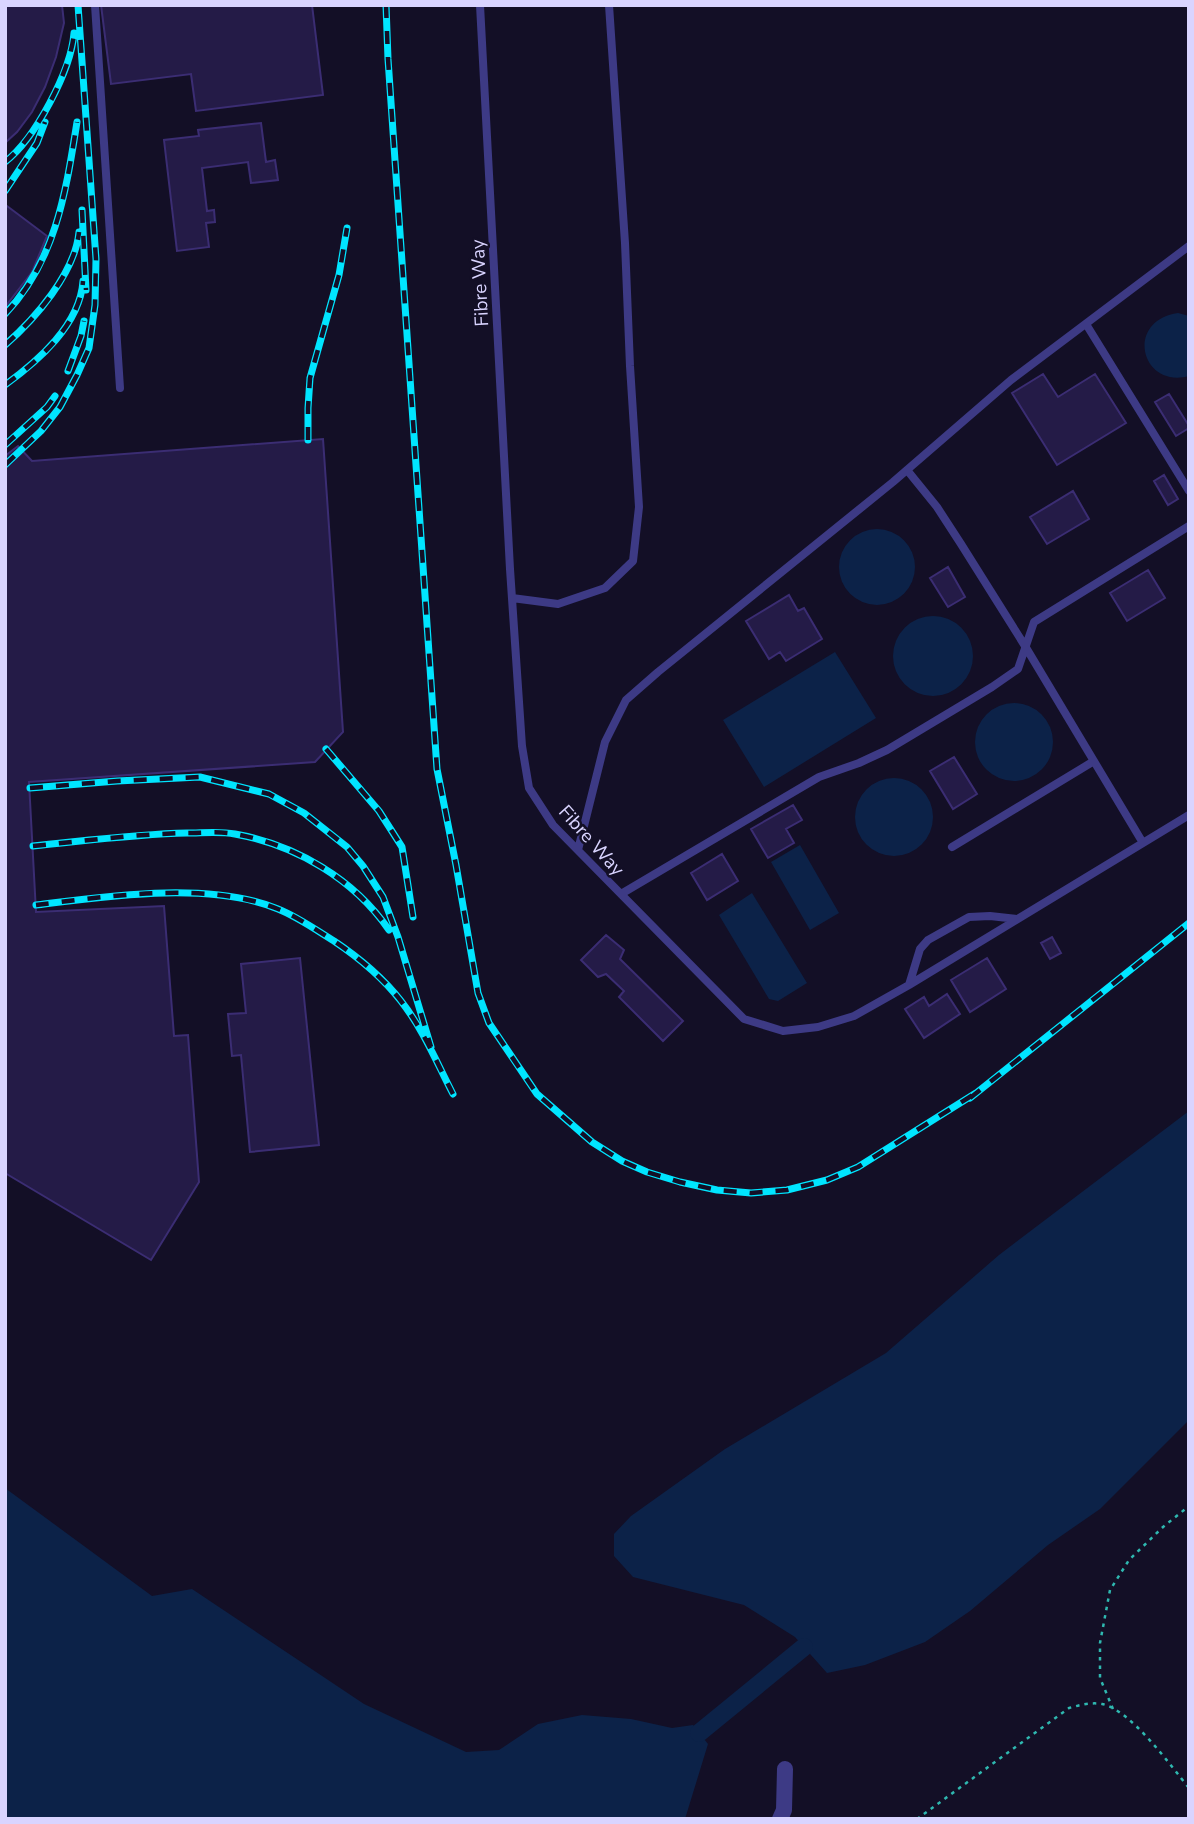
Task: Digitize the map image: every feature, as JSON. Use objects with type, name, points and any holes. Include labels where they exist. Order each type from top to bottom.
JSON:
[{"type":"street","points":[[780,1819],[783,1811],[785,1769]]},
{"type":"lane","points":[[95,5],[120,388]]},
{"type":"lane","name":"Fibre Way","points":[[481,5],[522,746],[529,788],[553,825],[744,1019],[783,1031],[818,1027],[854,1016],[1189,815]]},
{"type":"lane","points":[[512,598],[558,604],[605,588],[634,561],[639,507],[609,5]]},
{"type":"lane","points":[[578,850],[605,742],[626,700],[907,470],[1011,380],[1189,246]]},
{"type":"lane","points":[[1086,324],[1189,491]]},
{"type":"lane","points":[[907,470],[937,507],[1025,646],[1143,843]]},
{"type":"lane","points":[[621,894],[819,777],[887,750],[992,687],[1018,670],[1034,622],[1189,526]]},
{"type":"lane","points":[[953,846],[1094,761]]},
{"type":"lane","points":[[909,985],[920,949],[928,940],[969,917],[1017,919]]},
{"type":"path","points":[[1113,1709],[1100,1678],[1100,1643],[1110,1590],[1129,1560],[1189,1506]]},
{"type":"path","points":[[916,1819],[1069,1708],[1087,1703],[1104,1704],[1131,1720],[1189,1788]]},
{"type":"water","points":[[1178,313],[1189,316],[1189,376],[1173,377],[1159,373],[1150,364],[1145,352],[1145,340],[1150,328],[1161,319]]},
{"type":"water","points":[[877,529],[891,532],[904,540],[912,553],[915,567],[912,581],[904,594],[891,602],[877,605],[863,602],[850,594],[842,581],[839,567],[842,553],[850,540],[863,532]]},
{"type":"water","points":[[933,616],[948,619],[961,628],[970,641],[973,656],[970,671],[961,684],[948,693],[933,696],[918,693],[905,684],[896,671],[893,656],[896,641],[905,628],[918,619]]},
{"type":"water","points":[[835,652],[876,718],[764,787],[723,720]]},
{"type":"water","points":[[1014,703],[1029,706],[1041,715],[1050,727],[1053,742],[1050,757],[1041,769],[1029,778],[1014,781],[999,778],[987,769],[978,757],[975,742],[978,727],[987,715],[999,706]]},
{"type":"water","points":[[894,778],[909,781],[921,790],[930,802],[933,817],[930,832],[921,844],[909,853],[894,856],[879,853],[867,844],[858,832],[855,817],[858,802],[867,790],[879,781]]},
{"type":"water","points":[[800,845],[839,913],[810,930],[771,862]]},
{"type":"water","points":[[752,893],[807,983],[778,1001],[769,999],[719,915]]},
{"type":"water","points":[[1189,1111],[1189,1420],[1100,1509],[1048,1545],[970,1611],[925,1642],[865,1665],[827,1673],[795,1637],[744,1605],[633,1577],[614,1556],[614,1534],[631,1516],[725,1449],[886,1353],[999,1255]]},
{"type":"water","points":[[5,1488],[152,1596],[192,1589],[364,1704],[466,1752],[499,1750],[538,1724],[582,1715],[631,1719],[672,1728],[693,1725],[708,1744],[685,1819],[5,1819]]},
{"type":"building","points":[[5,5],[62,5],[64,23],[45,87],[32,112],[5,143]]},
{"type":"building","points":[[101,5],[312,5],[323,95],[196,111],[191,74],[111,84]]},
{"type":"building","points":[[261,123],[266,162],[275,160],[278,180],[251,183],[248,162],[202,168],[207,211],[214,210],[215,222],[206,223],[209,247],[177,251],[164,140],[199,136],[198,130]]},
{"type":"building","points":[[7,206],[47,236],[32,272],[5,307],[5,208]]},
{"type":"building","points":[[1043,374],[1058,397],[1095,374],[1126,423],[1057,465],[1012,393]]},
{"type":"building","points":[[1169,394],[1189,426],[1176,436],[1155,402]]},
{"type":"building","points":[[323,439],[343,732],[315,762],[29,782],[36,912],[164,906],[174,1036],[188,1035],[199,1182],[151,1260],[5,1173],[5,456],[18,446],[32,461]]},
{"type":"building","points":[[1164,475],[1178,499],[1168,505],[1154,481]]},
{"type":"building","points":[[1073,491],[1089,519],[1047,544],[1030,517]]},
{"type":"building","points":[[948,567],[965,597],[948,607],[930,578]]},
{"type":"building","points":[[1148,570],[1165,598],[1127,621],[1110,593]]},
{"type":"building","points":[[789,595],[798,611],[804,608],[822,639],[786,661],[780,652],[769,659],[746,621]]},
{"type":"building","points":[[954,757],[977,794],[953,809],[930,771]]},
{"type":"building","points":[[793,805],[802,820],[786,829],[794,843],[768,858],[751,829]]},
{"type":"building","points":[[722,854],[738,881],[707,900],[691,873]]},
{"type":"building","points":[[606,935],[624,950],[620,959],[683,1021],[663,1041],[619,997],[624,991],[606,974],[598,977],[581,960]]},
{"type":"building","points":[[1052,937],[1061,953],[1050,959],[1041,943]]},
{"type":"building","points":[[300,958],[319,1145],[250,1152],[241,1055],[232,1056],[228,1014],[246,1013],[241,964]]},
{"type":"building","points":[[987,958],[1006,989],[970,1012],[951,980]]},
{"type":"building","points":[[947,994],[960,1014],[924,1038],[905,1009],[924,997],[929,1006]]},
{"type":"waterway","points":[[699,1733],[804,1647]]},
{"type":"railway","points":[[5,465],[41,431],[60,407],[89,348],[95,305],[96,259],[78,5]]},
{"type":"railway","points":[[386,5],[437,769],[478,993],[489,1023],[537,1094],[592,1142],[622,1161],[647,1172],[717,1190],[751,1193],[787,1190],[827,1180],[858,1167],[976,1093]]},
{"type":"railway","points":[[5,162],[28,137],[50,103],[66,66],[74,33]]},
{"type":"railway","points":[[5,191],[37,143],[45,122]]},
{"type":"railway","points":[[5,314],[22,293],[47,248],[63,199],[77,122]]},
{"type":"railway","points":[[82,210],[86,290]]},
{"type":"railway","points":[[308,440],[310,378],[339,275],[347,228]]},
{"type":"railway","points":[[5,345],[41,309],[62,279],[76,248],[79,232]]},
{"type":"railway","points":[[5,385],[31,365],[66,327],[80,297],[83,281]]},
{"type":"railway","points":[[68,371],[84,321]]},
{"type":"railway","points":[[5,445],[47,407],[55,396]]},
{"type":"railway","points":[[326,749],[379,811],[402,847],[413,917]]},
{"type":"railway","points":[[30,788],[200,777],[269,794],[304,813],[347,847],[383,897],[431,1047]]},
{"type":"railway","points":[[33,846],[129,836],[217,832],[258,839],[301,856],[341,880],[359,895],[389,930]]},
{"type":"railway","points":[[36,905],[126,895],[191,893],[251,900],[285,912],[343,947],[386,984],[416,1023],[453,1094]]},
{"type":"railway","points":[[970,1098],[1189,923]]}]
